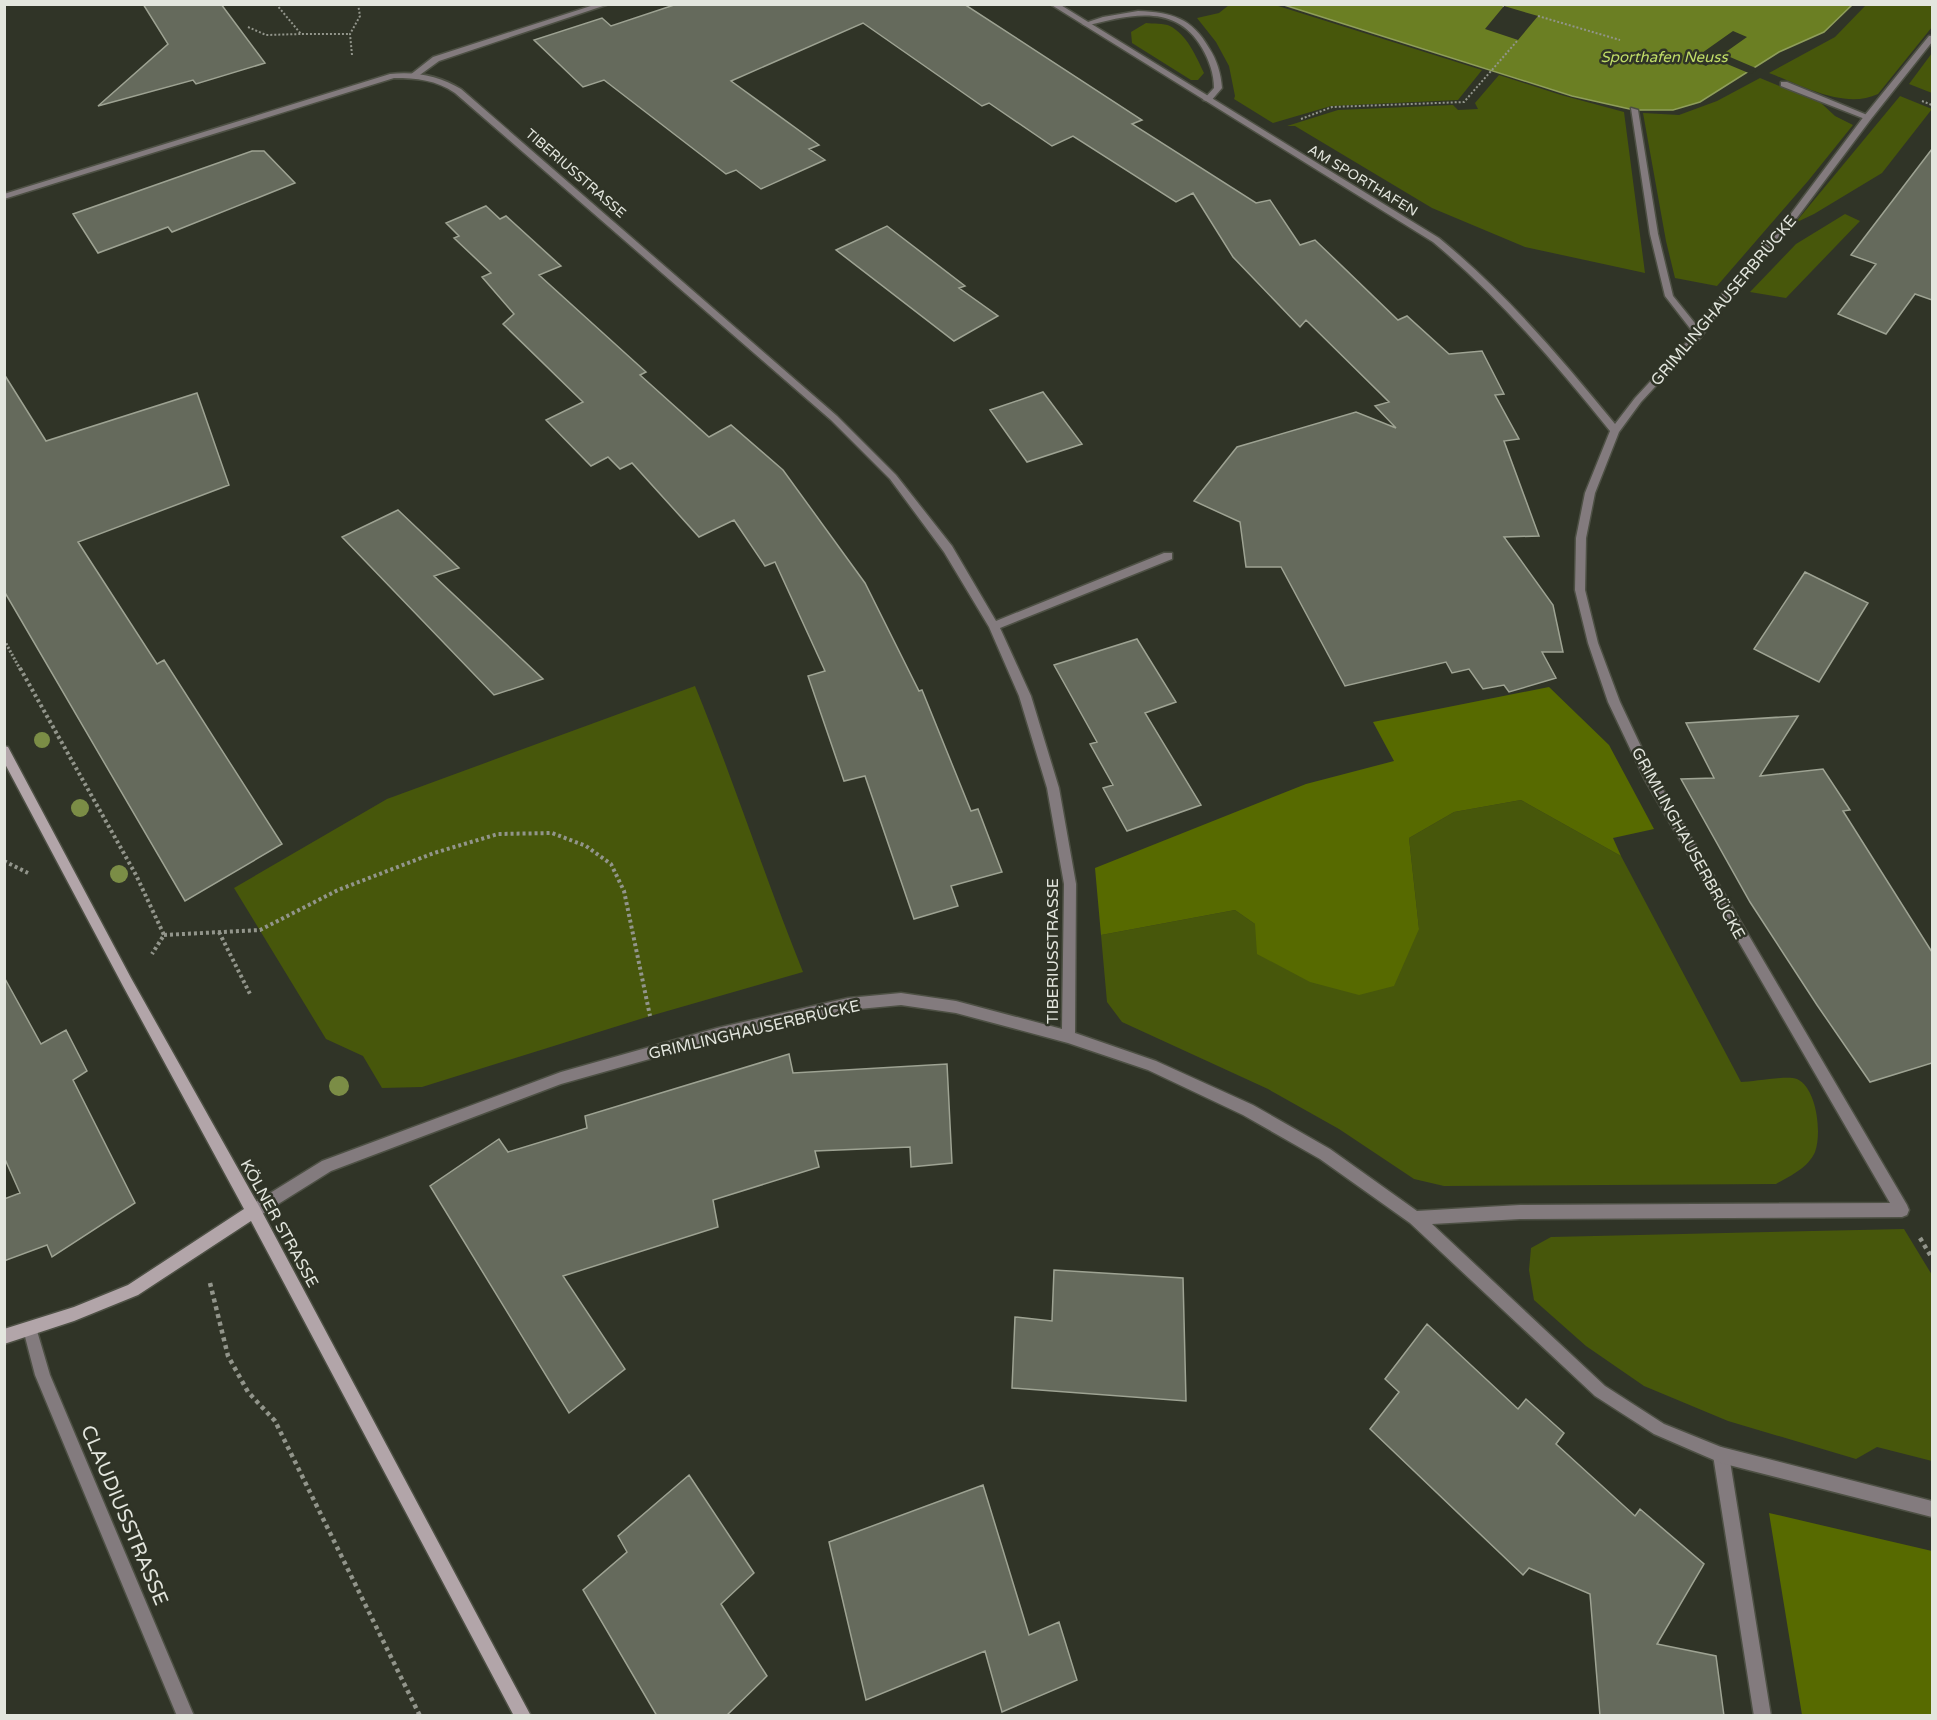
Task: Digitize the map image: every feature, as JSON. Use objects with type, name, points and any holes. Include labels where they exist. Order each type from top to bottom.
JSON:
[{"type":"main road","name":"KÖLNER STRASSE","points":[[4,750],[131,988],[254,1211],[523,1716]]},
{"type":"main road","points":[[4,1337],[134,1290],[254,1211]]},
{"type":"street","points":[[414,75],[436,59],[606,4]]},
{"type":"street","name":"AM SPORTHAFEN","points":[[1053,4],[1436,240],[1469,266],[1557,358],[1615,431]]},
{"type":"street","points":[[1086,24],[1121,14],[1142,12],[1161,13],[1179,19],[1206,45],[1218,77],[1218,88],[1207,100]]},
{"type":"street","name":"GRIMLINGHAUSERBRÜCKE","points":[[1415,1218],[1520,1212],[1902,1210],[1649,777],[1614,702],[1593,644],[1580,590],[1581,538],[1590,493],[1615,431],[1638,400],[1699,334],[1732,286],[1793,217],[1868,117],[1932,38]]},
{"type":"street","name":"TIBERIUSSTRASSE","points":[[4,197],[374,80],[414,75],[444,81],[458,91],[834,418],[893,477],[948,549],[994,626],[1025,696],[1053,788],[1070,884],[1068,1037]]},
{"type":"street","points":[[1784,84],[1868,117]]},
{"type":"street","points":[[1634,110],[1654,234],[1669,296],[1699,334]]},
{"type":"street","points":[[994,626],[1168,556]]},
{"type":"street","name":"GRIMLINGHAUSERBRÜCKE","points":[[254,1211],[327,1166],[561,1078],[717,1034],[848,1004],[901,999],[945,1005],[1068,1037],[1151,1065],[1248,1110],[1325,1154],[1415,1218],[1600,1391],[1659,1429],[1721,1455],[1932,1509]]},
{"type":"street","name":"CLAUDIUSSTRASSE","points":[[30,1329],[43,1375],[186,1716]]},
{"type":"street","points":[[1721,1455],[1763,1716]]},
{"type":"path","points":[[276,4],[301,34]]},
{"type":"path","points":[[358,4],[360,16],[350,34],[351,54],[374,80]]},
{"type":"path","points":[[1499,4],[1504,6]]},
{"type":"path","points":[[1538,16],[1620,40]]},
{"type":"path","points":[[248,27],[254,33],[267,36],[350,34]]},
{"type":"path","points":[[1261,133],[1332,107],[1464,102],[1518,40]]},
{"type":"path","points":[[4,640],[135,875],[164,935]]},
{"type":"path","points":[[164,935],[260,930],[338,890],[434,853],[498,834],[552,833],[586,846],[611,864],[624,891],[650,1016]]},
{"type":"path","points":[[219,932],[250,994]]},
{"type":"path","points":[[131,988],[164,935]]},
{"type":"path","points":[[201,1245],[228,1356],[248,1392],[275,1421],[420,1716]]},
{"type":"shaded area","points":[[1229,5],[1275,5],[1482,70],[1458,100],[1331,106],[1273,123],[1234,99],[1229,66],[1216,42],[1197,18],[1219,13]]},
{"type":"shaded area","points":[[1866,5],[1932,5],[1932,27],[1878,94],[1865,98],[1837,98],[1769,73],[1835,37]]},
{"type":"shaded area","points":[[1146,23],[1168,25],[1181,35],[1190,46],[1204,73],[1198,80],[1191,80],[1132,43],[1131,32]]},
{"type":"shaded area","points":[[1932,53],[1932,93],[1909,84]]},
{"type":"shaded area","points":[[1499,75],[1624,112],[1645,273],[1525,247],[1432,208],[1295,126],[1287,126],[1338,110],[1453,105],[1458,110],[1478,109],[1475,103]]},
{"type":"shaded area","points":[[1760,78],[1821,103],[1835,116],[1853,125],[1717,286],[1675,278],[1643,113],[1679,115],[1717,101]]},
{"type":"shaded area","points":[[1900,96],[1932,109],[1882,173],[1795,223]]},
{"type":"shaded area","points":[[1845,214],[1860,221],[1786,298],[1750,292],[1796,244]]},
{"type":"shaded area","points":[[695,686],[803,972],[650,1016],[422,1087],[382,1088],[363,1056],[326,1039],[234,888],[387,799]]},
{"type":"shaded area","points":[[1549,687],[1609,745],[1654,829],[1613,838],[1621,856],[1521,800],[1454,812],[1409,838],[1419,929],[1394,986],[1359,995],[1310,982],[1257,954],[1255,924],[1235,910],[1101,935],[1095,868],[1306,784],[1394,761],[1373,722]]},
{"type":"shaded area","points":[[1521,800],[1621,856],[1741,1082],[1792,1078],[1804,1084],[1813,1101],[1818,1134],[1812,1158],[1798,1171],[1776,1184],[1444,1186],[1414,1179],[1339,1129],[1268,1089],[1122,1022],[1107,1002],[1101,935],[1235,910],[1255,924],[1419,929],[1409,838],[1454,812]]},
{"type":"shaded area","points":[[1904,1229],[1932,1275],[1932,1461],[1877,1447],[1856,1459],[1728,1421],[1644,1386],[1586,1346],[1534,1300],[1529,1270],[1531,1248],[1551,1237]]},
{"type":"shaded area","points":[[1769,1513],[1932,1551],[1932,1715],[1802,1715]]},
{"type":"water","name":"Sporthafen Neuss","points":[[1284,5],[1852,5],[1824,32],[1779,52],[1700,102],[1673,110],[1634,110],[1572,96]]},
{"type":"pier","points":[[1504,6],[1538,16],[1518,40],[1485,29]]},
{"type":"pier","points":[[1733,31],[1747,37],[1723,54],[1758,69],[1751,74],[1715,59],[1706,66],[1692,60]]},
{"type":"building","points":[[143,4],[221,4],[265,63],[196,84],[193,80],[98,106],[168,44]]},
{"type":"building","points":[[677,4],[964,4],[1142,120],[1132,124],[1256,203],[1270,200],[1300,245],[1315,240],[1398,320],[1407,316],[1449,354],[1482,351],[1504,394],[1495,395],[1519,439],[1504,441],[1539,536],[1504,537],[1553,605],[1563,652],[1542,652],[1556,678],[1509,692],[1504,685],[1483,689],[1469,669],[1452,673],[1446,662],[1345,686],[1281,567],[1246,567],[1240,522],[1194,501],[1237,447],[1356,412],[1396,428],[1375,406],[1389,402],[1306,320],[1300,327],[1233,257],[1193,193],[1176,202],[1073,136],[1052,146],[989,103],[982,106],[863,23],[731,81],[819,145],[809,149],[825,160],[761,189],[736,170],[726,174],[604,80],[583,87],[534,40],[602,18],[611,26]]},
{"type":"building","points":[[1932,149],[1932,300],[1915,294],[1886,334],[1838,314],[1876,264],[1851,255]]},
{"type":"building","points":[[252,151],[264,151],[295,183],[172,232],[168,227],[98,253],[73,214]]},
{"type":"building","points":[[486,206],[500,219],[506,216],[561,266],[539,275],[646,372],[640,375],[709,437],[731,425],[783,470],[865,583],[919,691],[922,690],[971,811],[978,809],[1002,872],[951,886],[958,906],[914,919],[865,776],[844,781],[808,676],[825,671],[775,562],[765,566],[734,520],[699,537],[632,463],[620,469],[608,457],[591,466],[546,420],[583,402],[503,324],[514,314],[482,277],[491,273],[454,238],[459,236],[446,223]]},
{"type":"building","points":[[887,226],[965,286],[959,288],[998,316],[954,341],[836,250]]},
{"type":"building","points":[[4,374],[46,441],[197,393],[229,485],[78,542],[157,664],[164,660],[282,844],[185,901],[4,591]]},
{"type":"building","points":[[1043,392],[1082,444],[1027,462],[990,410]]},
{"type":"building","points":[[398,510],[459,568],[434,576],[543,679],[494,695],[342,537]]},
{"type":"building","points":[[1805,572],[1868,603],[1819,682],[1754,649]]},
{"type":"building","points":[[1137,639],[1176,702],[1145,713],[1201,805],[1127,831],[1103,788],[1113,785],[1090,744],[1097,742],[1054,665]]},
{"type":"building","points":[[1798,716],[1760,776],[1823,769],[1850,810],[1843,811],[1932,952],[1932,1063],[1870,1082],[1750,902],[1681,779],[1714,778],[1686,723]]},
{"type":"building","points":[[4,977],[41,1044],[66,1030],[87,1071],[73,1080],[135,1203],[52,1257],[47,1245],[4,1261],[4,1199],[20,1193],[4,1157]]},
{"type":"building","points":[[789,1054],[793,1073],[947,1064],[952,1163],[911,1167],[910,1147],[815,1151],[819,1167],[713,1200],[718,1227],[563,1276],[625,1369],[569,1413],[430,1186],[499,1139],[508,1152],[587,1128],[585,1116]]},
{"type":"building","points":[[1054,1270],[1183,1278],[1186,1401],[1012,1388],[1015,1317],[1052,1321]]},
{"type":"building","points":[[1427,1324],[1518,1409],[1526,1399],[1564,1433],[1556,1444],[1635,1516],[1640,1509],[1704,1564],[1657,1644],[1716,1656],[1724,1716],[1600,1716],[1590,1594],[1529,1568],[1523,1575],[1370,1429],[1399,1392],[1385,1379]]},
{"type":"building","points":[[689,1475],[754,1573],[721,1604],[767,1676],[726,1716],[657,1716],[583,1590],[627,1552],[618,1536]]},
{"type":"building","points":[[983,1485],[1029,1635],[1059,1622],[1077,1680],[1002,1712],[985,1651],[866,1700],[829,1542]]}]
